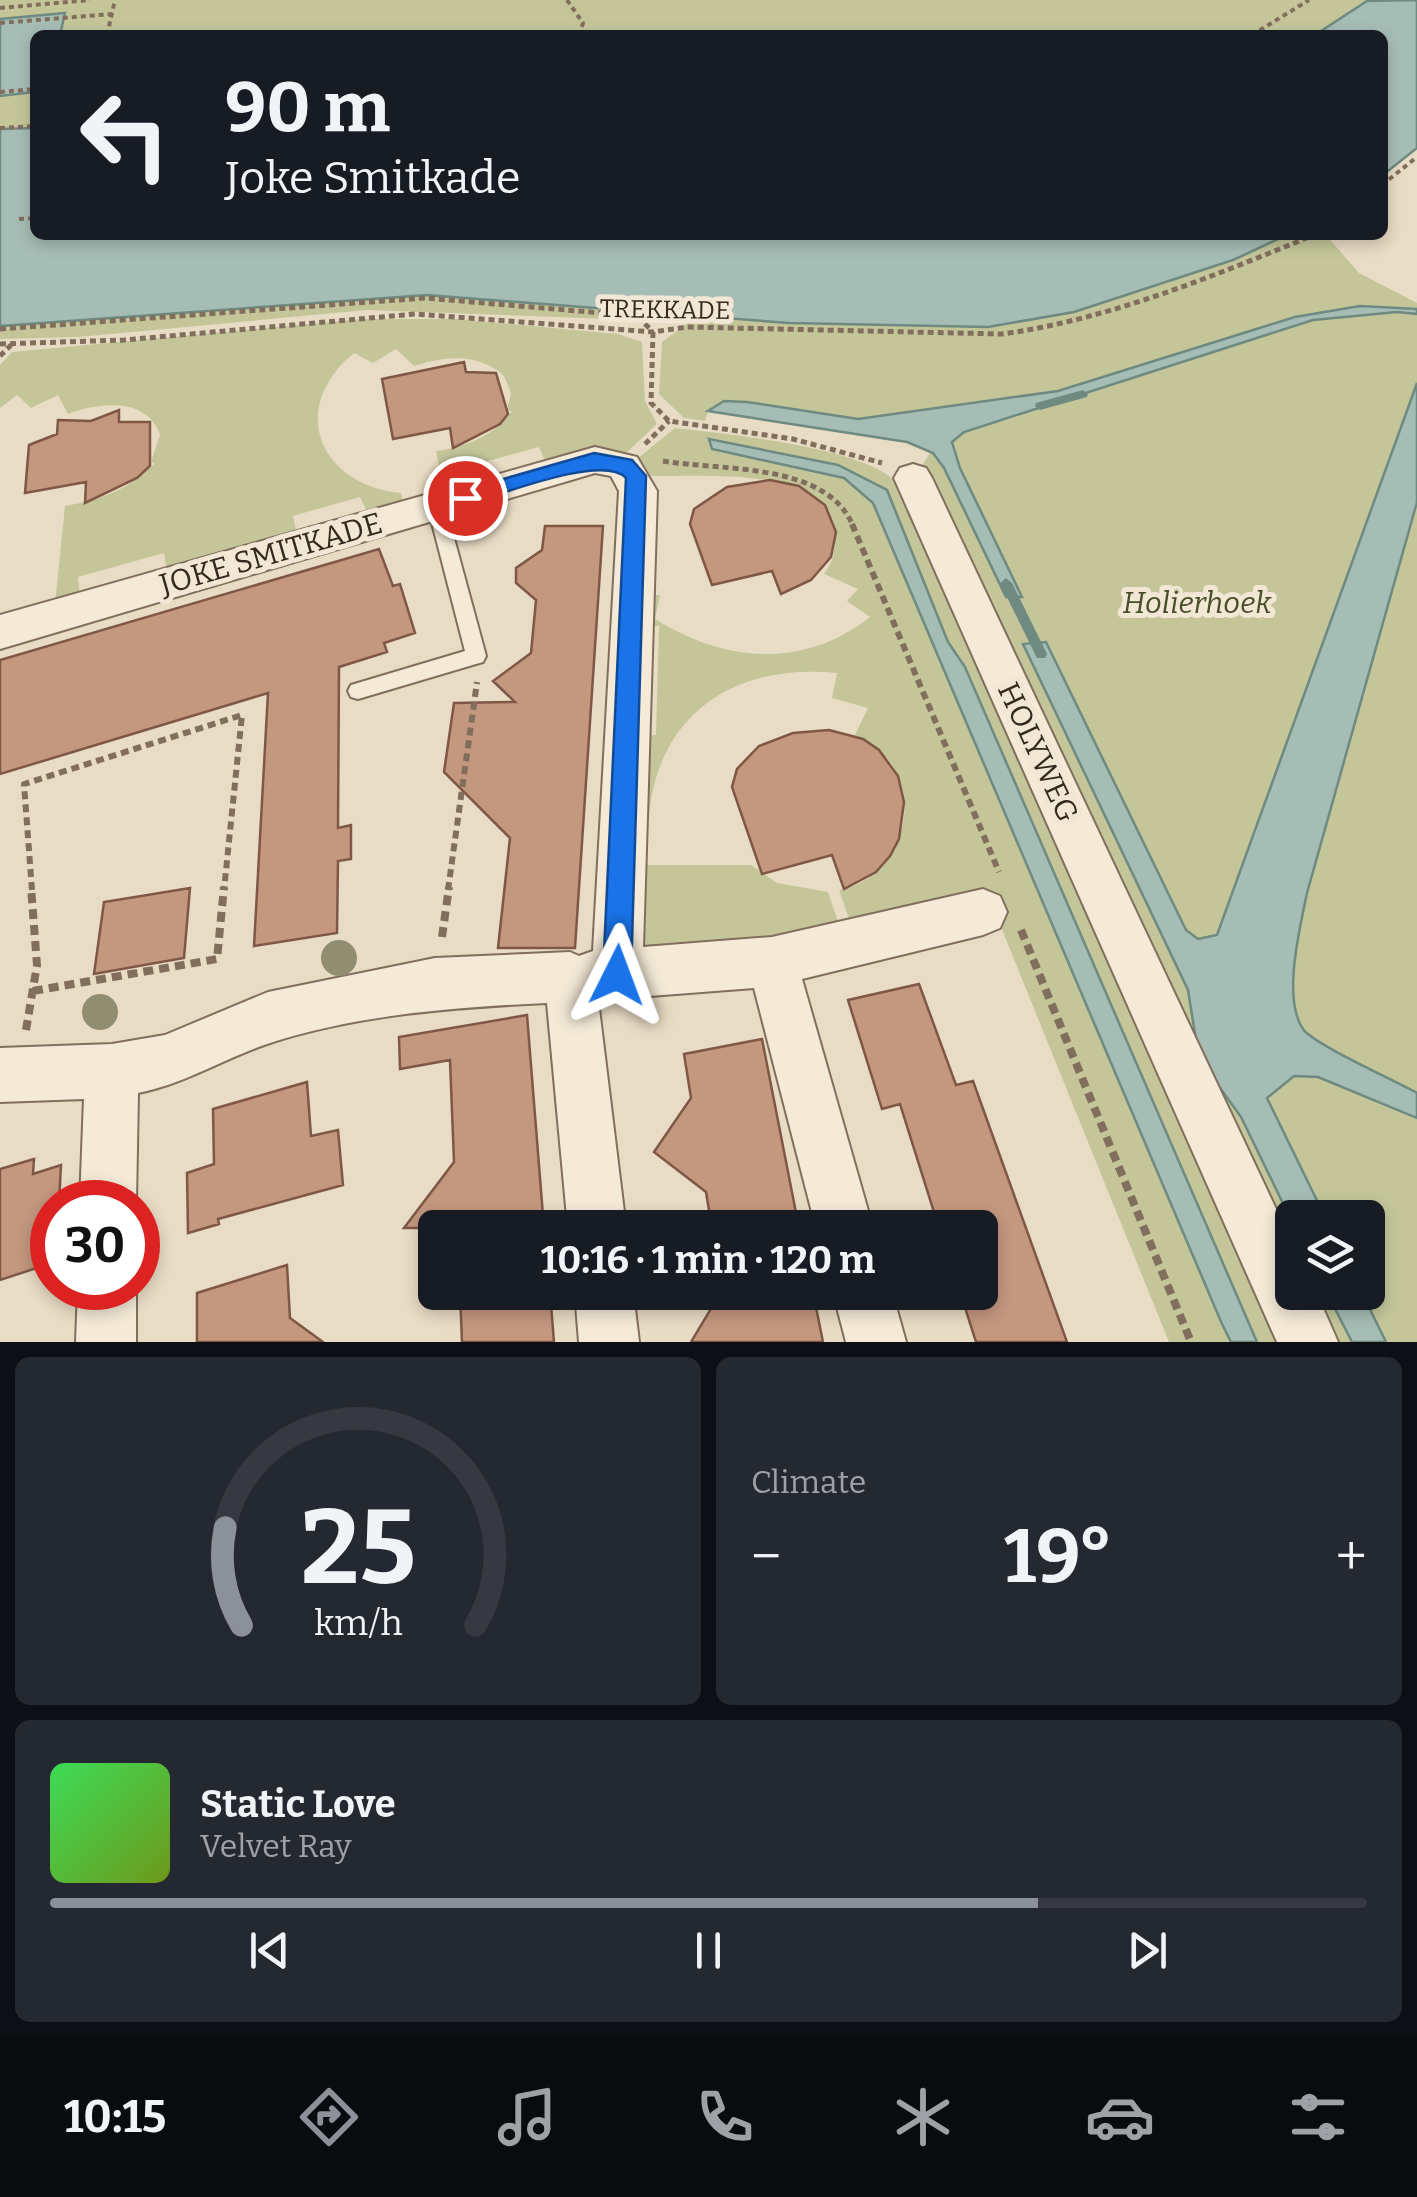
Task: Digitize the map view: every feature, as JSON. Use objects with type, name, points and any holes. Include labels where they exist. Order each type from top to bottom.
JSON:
[{"type":"street","name":"JOKE SMITKADE","points":[[0,632],[594,460],[625,466],[636,476],[594,976]]},
{"type":"street","name":"HOLYWEG","points":[[913,478],[1308,1342]]},
{"type":"street","points":[[0,1075],[112,1071],[165,1061],[268,1018],[435,983],[772,962],[1001,907]]},
{"type":"street","points":[[772,962],[840,1210]]},
{"type":"street","points":[[594,976],[597,1210]]},
{"type":"street","points":[[109,1180],[112,1071]]},
{"type":"street","points":[[106,1342],[107,1310]]},
{"type":"street","points":[[606,1310],[609,1342]]},
{"type":"street","points":[[867,1310],[876,1342]]},
{"type":"lane","points":[[358,691],[476,656],[440,516],[430,508]]},
{"type":"path","points":[[0,8],[90,0]]},
{"type":"path","points":[[109,30],[115,0]]},
{"type":"path","points":[[568,0],[583,23],[581,30]]},
{"type":"path","points":[[1260,30],[1309,0]]},
{"type":"path","points":[[0,23],[112,14]]},
{"type":"path","points":[[0,92],[30,89]]},
{"type":"path","points":[[0,128],[30,126]]},
{"type":"path","points":[[1388,180],[1417,157]]},
{"type":"path","points":[[19,219],[30,218]]},
{"type":"path","name":"TREKKADE","points":[[0,344],[124,340],[415,314],[653,332],[687,326],[956,336],[1047,328],[1176,291],[1302,240]]},
{"type":"path","points":[[0,329],[425,298],[637,316],[653,332],[651,403],[669,421],[793,440],[889,464],[913,478]]},
{"type":"path","points":[[0,356],[12,344]]},
{"type":"path","points":[[669,421],[640,448],[668,462],[806,485],[836,497],[845,506],[1001,907],[1191,1342]]},
{"type":"path","points":[[435,983],[478,684],[476,656]]},
{"type":"path","points":[[242,715],[216,959],[32,991],[37,965],[24,784],[242,715]]},
{"type":"green space","points":[[0,0],[1381,0],[1328,30],[61,30],[65,13],[0,19]]},
{"type":"green space","points":[[30,93],[30,128],[0,129],[0,96]]},
{"type":"green space","points":[[1274,240],[1330,240],[1359,273],[1417,303],[1417,309],[1360,306],[1295,317],[1058,391],[858,419],[747,402],[708,411],[705,421],[684,418],[659,394],[662,342],[689,322],[367,310],[79,337],[0,339],[0,326],[427,295],[789,323],[988,327],[1024,322],[1177,279]]},
{"type":"green space","name":"Holierhoek","points":[[1397,312],[1417,314],[1417,1342],[1257,1342],[965,667],[948,642],[887,490],[837,465],[709,440],[712,449],[844,478],[873,503],[1231,1342],[1169,1342],[988,895],[852,927],[839,890],[865,881],[884,864],[897,842],[904,818],[903,793],[895,769],[879,750],[854,737],[868,708],[832,698],[837,673],[767,676],[710,701],[687,722],[669,748],[656,779],[649,815],[643,815],[645,736],[656,735],[659,626],[649,625],[650,595],[660,595],[655,619],[681,633],[708,644],[763,654],[818,646],[870,617],[847,601],[858,589],[824,574],[834,554],[834,532],[828,510],[812,495],[760,479],[651,476],[637,459],[675,428],[794,444],[882,471],[897,484],[968,650],[984,669],[906,492],[939,438],[1010,419],[1313,320]]},
{"type":"green space","points":[[362,319],[456,319],[618,334],[642,342],[645,401],[657,424],[625,454],[602,450],[546,463],[539,447],[462,468],[468,485],[444,492],[436,451],[478,439],[505,420],[512,411],[507,410],[511,393],[504,376],[483,363],[461,358],[414,366],[396,349],[373,363],[354,353],[333,374],[322,397],[318,419],[322,441],[332,460],[350,475],[373,487],[401,493],[403,504],[368,514],[360,497],[293,516],[297,535],[167,572],[164,553],[78,577],[80,597],[55,604],[65,506],[103,497],[136,480],[155,463],[151,462],[160,435],[154,422],[133,408],[93,407],[68,414],[58,395],[31,408],[17,395],[0,408],[0,365],[12,352]]},
{"type":"green space","points":[[641,865],[751,865],[777,883],[828,892],[841,930],[784,943],[638,949]]},
{"type":"water","points":[[1417,0],[1417,148],[1388,171],[1388,30],[1323,30],[1367,1]]},
{"type":"water","points":[[65,13],[61,30],[30,30],[30,93],[0,96],[0,19]]},
{"type":"water","points":[[30,128],[30,240],[1276,240],[1233,260],[1074,312],[988,327],[789,323],[427,295],[0,326],[0,129]]},
{"type":"water","points":[[1360,306],[1417,309],[1417,314],[1397,312],[1313,320],[964,432],[952,442],[960,468],[1022,597],[1006,597],[944,468],[933,453],[907,442],[708,411],[724,401],[747,402],[858,419],[1058,391],[1295,317]]},
{"type":"water","points":[[1417,383],[1417,502],[1307,893],[1293,982],[1297,1016],[1303,1029],[1338,1053],[1417,1093],[1417,1118],[1318,1077],[1294,1076],[1267,1098],[1317,1200],[1281,1200],[1241,1117],[1199,1059],[1188,990],[1023,644],[1046,642],[1186,930],[1198,939],[1217,935]]},
{"type":"water","points":[[709,439],[838,465],[887,490],[948,642],[965,667],[1257,1342],[1231,1342],[1222,1324],[873,503],[844,478],[712,449]]},
{"type":"water","points":[[1336,1310],[1370,1310],[1386,1342],[1352,1342]]},
{"type":"building","points":[[464,362],[466,372],[496,373],[508,414],[500,424],[453,448],[450,428],[393,439],[382,379]]},
{"type":"building","points":[[119,410],[119,422],[150,422],[150,466],[137,478],[85,503],[86,482],[25,493],[29,445],[57,434],[58,420],[91,421]]},
{"type":"building","points":[[770,480],[799,486],[825,505],[836,532],[831,557],[811,580],[781,594],[772,571],[712,585],[690,524],[694,509],[727,487]]},
{"type":"building","points":[[545,526],[603,526],[575,948],[498,948],[510,838],[444,772],[454,703],[515,702],[493,681],[531,653],[536,600],[516,583],[516,568],[542,550]]},
{"type":"building","points":[[379,549],[393,586],[400,584],[415,633],[384,643],[387,652],[339,667],[338,828],[351,825],[351,859],[338,861],[337,933],[254,946],[268,693],[0,774],[0,660]]},
{"type":"building","points":[[829,730],[863,739],[879,750],[898,776],[904,802],[899,839],[890,856],[876,872],[844,889],[832,855],[762,874],[732,787],[737,769],[759,746],[793,733]]},
{"type":"building","points":[[190,888],[184,958],[94,974],[104,902]]},
{"type":"building","points":[[919,984],[956,1085],[973,1081],[1067,1342],[976,1342],[966,1310],[998,1310],[998,1210],[933,1210],[900,1104],[882,1109],[848,1000]]},
{"type":"building","points":[[527,1015],[543,1210],[418,1210],[418,1228],[404,1228],[454,1162],[450,1060],[400,1069],[399,1037]]},
{"type":"building","points":[[762,1039],[795,1210],[709,1210],[706,1192],[654,1152],[691,1098],[684,1054]]},
{"type":"building","points":[[307,1082],[311,1136],[338,1130],[343,1185],[218,1219],[219,1224],[188,1233],[187,1173],[214,1164],[213,1109]]},
{"type":"building","points":[[34,1159],[33,1174],[61,1165],[60,1180],[30,1180],[30,1270],[0,1280],[0,1169]]},
{"type":"building","points":[[287,1265],[290,1318],[323,1342],[197,1342],[197,1293]]},
{"type":"building","points":[[461,1310],[551,1310],[554,1342],[462,1342]]},
{"type":"building","points":[[710,1310],[817,1310],[823,1342],[691,1342]]},
{"type":"waterway","points":[[1040,406],[1083,394]]},
{"type":"waterway","points":[[1006,583],[1041,654]]},
{"type":"route","points":[[465,498],[594,460],[625,466],[636,476],[617,975]]}]
